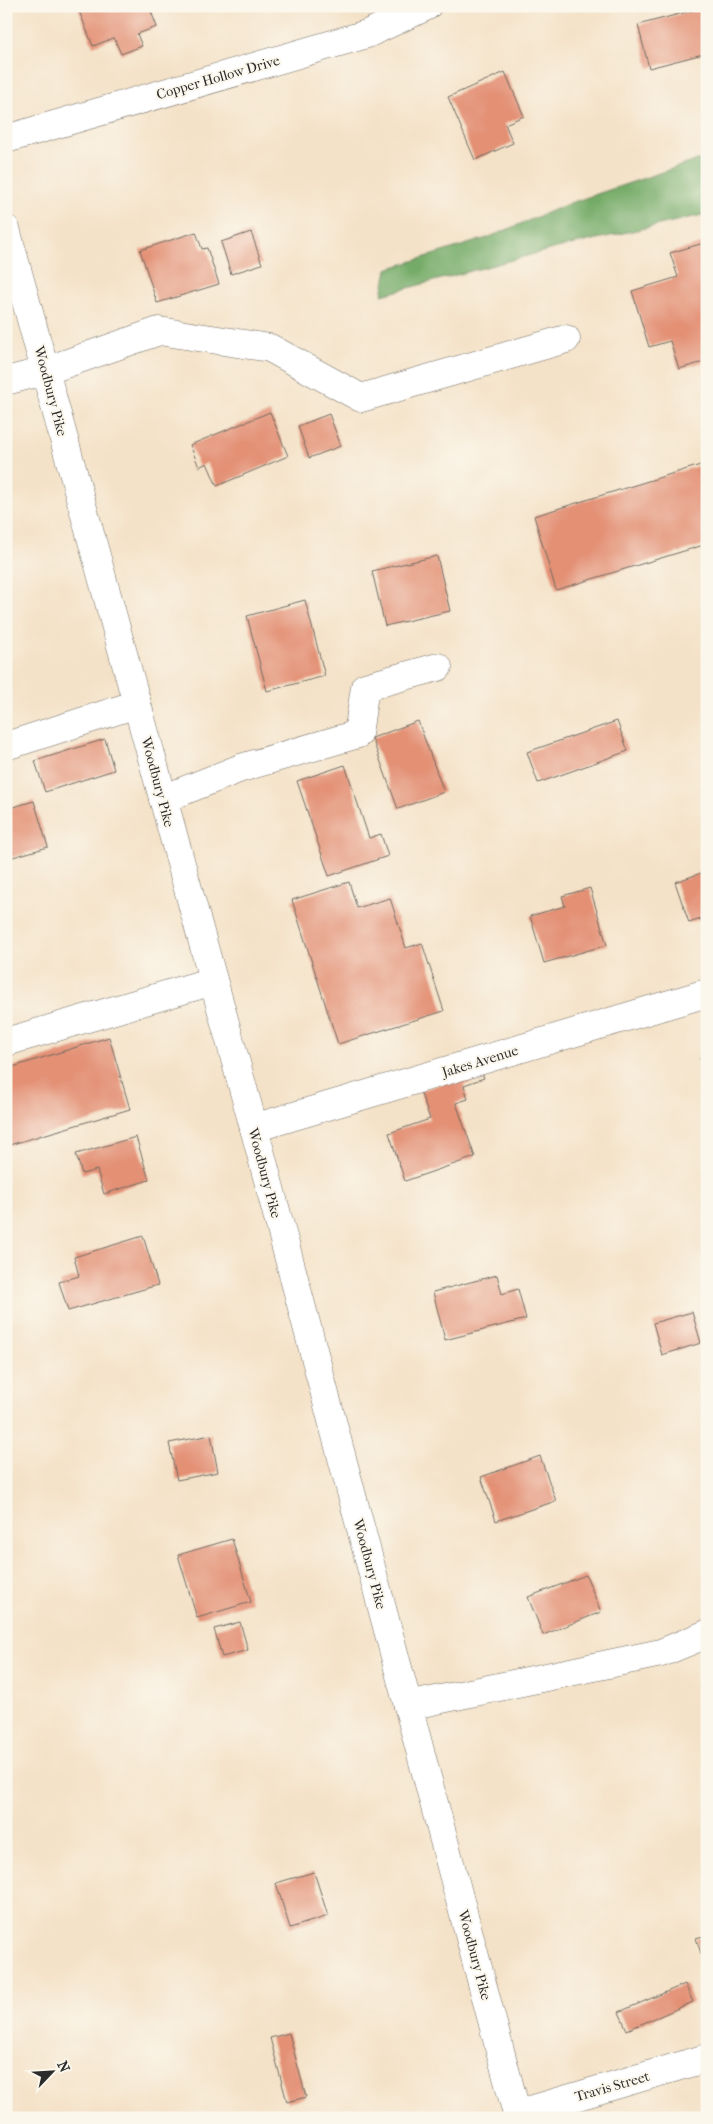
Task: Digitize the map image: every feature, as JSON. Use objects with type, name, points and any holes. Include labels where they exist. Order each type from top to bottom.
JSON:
[{"type":"street","name":"Copper Hollow Drive","points":[[6,139],[367,34],[427,6]]},
{"type":"street","name":"Woodbury Pike","points":[[6,229],[254,1128],[518,2116]]},
{"type":"street","points":[[6,381],[45,371],[159,331],[270,348],[361,398],[566,339]]},
{"type":"street","points":[[163,799],[242,768],[358,734],[365,687],[438,667]]},
{"type":"street","points":[[6,746],[137,704]]},
{"type":"street","points":[[6,1042],[213,981]]},
{"type":"street","name":"Jakes Avenue","points":[[254,1128],[707,994]]},
{"type":"street","points":[[408,1706],[661,1653],[707,1634]]},
{"type":"street","name":"Travis Street","points":[[518,2116],[707,2058]]},
{"type":"green space","points":[[707,157],[707,214],[553,249],[382,295],[387,269],[487,238],[570,203]]},
{"type":"building","points":[[77,6],[149,6],[157,27],[137,34],[142,46],[121,54],[114,38],[93,46]]},
{"type":"building","points":[[702,8],[707,26],[707,53],[649,68],[638,25]]},
{"type":"building","points":[[505,72],[524,116],[505,124],[513,143],[475,160],[448,97]]},
{"type":"building","points":[[196,232],[202,249],[207,248],[219,284],[157,303],[140,250]]},
{"type":"building","points":[[251,232],[262,264],[231,274],[221,242]]},
{"type":"building","points":[[707,242],[707,361],[679,369],[670,341],[649,347],[632,291],[678,277],[670,253]]},
{"type":"building","points":[[270,412],[288,456],[217,486],[207,463],[199,467],[190,445]]},
{"type":"building","points":[[329,414],[341,446],[309,458],[298,426]]},
{"type":"building","points":[[707,463],[707,544],[556,590],[534,516]]},
{"type":"building","points":[[437,556],[450,611],[385,626],[372,571]]},
{"type":"building","points":[[305,600],[325,676],[267,691],[247,616]]},
{"type":"building","points":[[418,721],[444,792],[398,809],[372,738]]},
{"type":"building","points":[[617,721],[628,751],[538,783],[527,752]]},
{"type":"building","points":[[105,739],[114,770],[45,792],[35,761]]},
{"type":"building","points":[[345,765],[369,838],[381,834],[388,856],[329,876],[297,781]]},
{"type":"building","points":[[34,801],[48,847],[6,859],[6,809]]},
{"type":"building","points":[[707,871],[707,917],[689,923],[675,882]]},
{"type":"building","points":[[349,882],[357,908],[390,898],[406,948],[422,943],[444,1011],[338,1044],[292,900]]},
{"type":"building","points":[[590,888],[607,945],[544,963],[530,916],[565,906],[562,896]]},
{"type":"building","points":[[109,1037],[130,1109],[6,1146],[6,1069]]},
{"type":"building","points":[[707,1056],[707,1075],[700,1058]]},
{"type":"building","points":[[481,1070],[484,1078],[464,1085],[468,1099],[456,1103],[475,1157],[405,1181],[389,1133],[430,1119],[420,1091]]},
{"type":"building","points":[[136,1137],[149,1180],[104,1194],[97,1170],[82,1174],[76,1154]]},
{"type":"building","points":[[143,1236],[158,1285],[68,1311],[59,1282],[79,1276],[74,1257]]},
{"type":"building","points":[[497,1275],[502,1294],[518,1289],[526,1319],[445,1340],[433,1292]]},
{"type":"building","points":[[692,1312],[701,1343],[662,1355],[653,1323]]},
{"type":"building","points":[[211,1435],[218,1472],[177,1480],[169,1443]]},
{"type":"building","points":[[540,1456],[556,1501],[496,1521],[481,1477]]},
{"type":"building","points":[[232,1539],[251,1602],[197,1618],[178,1555]]},
{"type":"building","points":[[586,1575],[601,1612],[543,1635],[528,1597]]},
{"type":"building","points":[[240,1622],[248,1650],[222,1657],[214,1629]]},
{"type":"building","points":[[314,1872],[328,1916],[290,1928],[276,1883]]},
{"type":"building","points":[[707,1935],[707,1969],[706,1969],[696,1938]]},
{"type":"building","points":[[685,1984],[693,2002],[627,2030],[619,2012]]},
{"type":"building","points":[[289,2033],[306,2097],[287,2102],[270,2038]]}]
